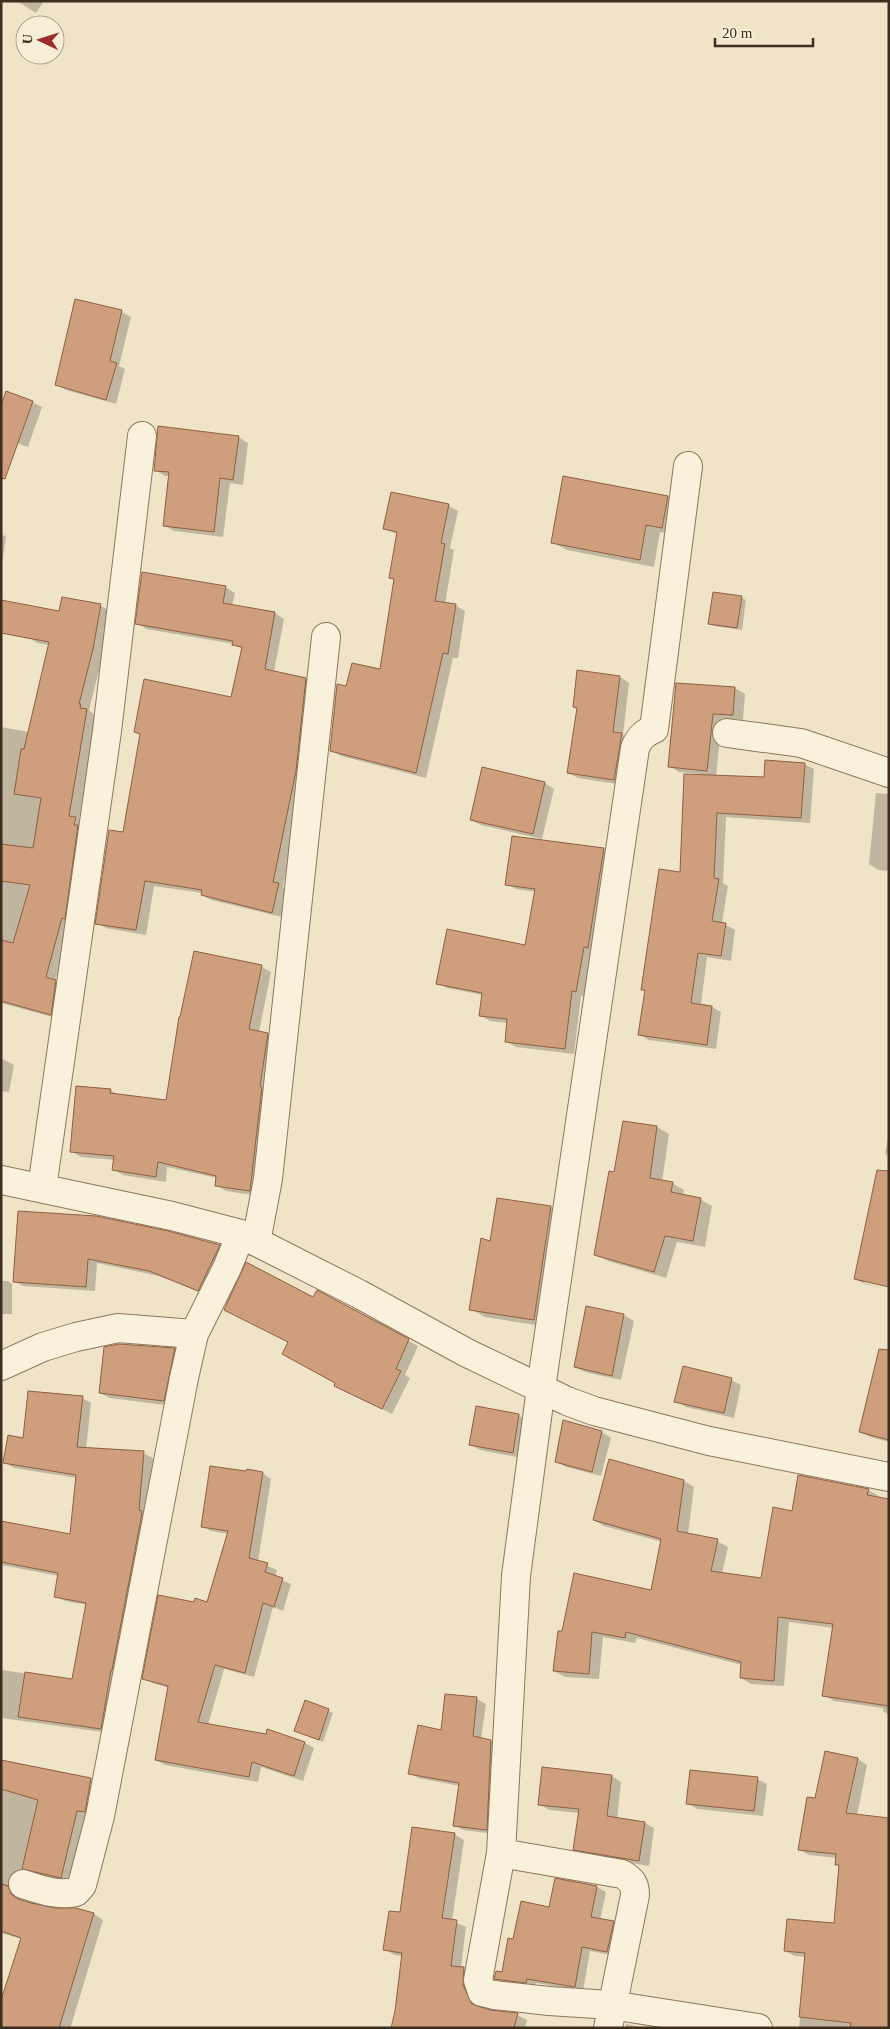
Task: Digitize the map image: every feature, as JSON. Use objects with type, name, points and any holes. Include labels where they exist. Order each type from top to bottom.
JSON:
[{"type":"street","points":[[42,1188],[107,731],[142,436]]},
{"type":"street","points":[[688,466],[654,729],[645,732],[635,748],[541,1388],[516,1576],[501,1853],[478,1980],[482,1992],[549,2001],[610,2016],[758,2028]]},
{"type":"street","points":[[23,1884],[49,1893],[61,1894],[76,1892],[82,1885],[100,1816],[194,1334],[227,1268],[249,1238],[268,1179],[326,638]]},
{"type":"street","points":[[727,733],[801,743],[889,773]]},
{"type":"street","points":[[1,1180],[196,1221],[249,1238],[359,1294],[467,1353],[576,1404],[635,1423],[708,1441],[889,1477]]},
{"type":"street","points":[[1,1366],[44,1347],[76,1337],[118,1328],[194,1334]]},
{"type":"street","points":[[501,1853],[622,1874],[631,1879],[635,1886],[635,1895],[610,2016]]},
{"type":"building","points":[[75,299],[122,310],[110,361],[117,363],[106,400],[55,385]]},
{"type":"building","points":[[6,391],[33,401],[5,479],[1,478],[1,405]]},
{"type":"building","points":[[158,426],[239,436],[233,480],[220,478],[214,532],[163,526],[169,472],[154,471]]},
{"type":"building","points":[[563,476],[668,496],[662,528],[646,525],[640,560],[551,543]]},
{"type":"building","points":[[391,492],[449,504],[441,543],[445,544],[435,601],[456,604],[448,654],[443,653],[416,773],[330,751],[337,684],[346,686],[352,663],[380,669],[394,579],[389,578],[397,532],[383,529]]},
{"type":"building","points":[[142,572],[226,586],[223,603],[275,612],[265,669],[306,678],[296,771],[273,882],[279,883],[272,913],[201,895],[202,890],[145,881],[136,930],[95,924],[109,830],[123,832],[140,734],[134,732],[144,679],[231,697],[242,647],[232,645],[233,641],[135,624]]},
{"type":"building","points":[[713,592],[742,596],[737,628],[708,624]]},
{"type":"building","points":[[62,597],[101,604],[93,649],[79,704],[81,704],[80,708],[87,709],[69,816],[76,817],[74,825],[78,825],[65,919],[62,918],[46,977],[56,980],[51,1015],[1,1001],[1,940],[13,943],[30,885],[1,881],[1,844],[33,848],[41,798],[14,794],[21,749],[24,749],[49,642],[1,633],[1,600],[59,611]]},
{"type":"building","points":[[577,670],[620,676],[613,732],[622,733],[614,780],[567,773],[577,708],[573,707]]},
{"type":"building","points":[[676,683],[735,687],[733,715],[713,714],[707,771],[668,767]]},
{"type":"building","points":[[765,760],[805,763],[801,818],[717,813],[714,878],[719,879],[712,921],[726,923],[721,956],[698,953],[691,1003],[712,1006],[707,1045],[638,1035],[645,990],[641,990],[659,869],[680,872],[684,774],[764,777]]},
{"type":"building","points":[[482,767],[545,782],[533,834],[470,820]]},
{"type":"building","points":[[512,836],[604,848],[588,948],[584,947],[576,992],[572,991],[565,1049],[505,1042],[507,1019],[479,1016],[482,993],[436,984],[447,929],[525,945],[535,889],[505,885]]},
{"type":"building","points":[[194,951],[262,965],[249,1029],[268,1033],[260,1086],[262,1087],[250,1191],[215,1186],[216,1176],[158,1162],[156,1177],[112,1170],[114,1156],[70,1152],[76,1086],[111,1089],[110,1093],[166,1100],[179,1017]]},
{"type":"building","points":[[623,1121],[657,1126],[650,1178],[673,1182],[671,1192],[701,1198],[693,1241],[665,1236],[654,1272],[594,1255],[609,1171],[614,1172]]},
{"type":"building","points":[[877,1170],[889,1171],[889,1287],[854,1279]]},
{"type":"building","points":[[497,1198],[551,1206],[534,1320],[469,1310],[481,1238],[490,1241]]},
{"type":"building","points":[[18,1211],[96,1216],[168,1231],[220,1245],[198,1291],[149,1271],[88,1259],[86,1287],[13,1282]]},
{"type":"building","points":[[246,1262],[313,1297],[317,1290],[409,1339],[396,1369],[401,1371],[382,1409],[334,1386],[335,1383],[282,1354],[288,1342],[224,1310]]},
{"type":"building","points":[[586,1306],[624,1314],[612,1376],[574,1367]]},
{"type":"building","points":[[119,1344],[175,1348],[164,1401],[99,1393],[104,1347]]},
{"type":"building","points":[[879,1349],[889,1350],[889,1440],[859,1432]]},
{"type":"building","points":[[683,1366],[732,1378],[724,1413],[674,1402]]},
{"type":"building","points":[[28,1391],[83,1396],[77,1447],[144,1451],[139,1510],[142,1511],[141,1519],[101,1729],[18,1717],[25,1672],[72,1679],[86,1603],[54,1597],[58,1573],[1,1562],[1,1521],[70,1534],[76,1475],[3,1463],[8,1435],[23,1438]]},
{"type":"building","points":[[476,1406],[519,1414],[513,1453],[469,1445]]},
{"type":"building","points":[[563,1420],[602,1431],[592,1472],[555,1462]]},
{"type":"building","points":[[609,1459],[684,1480],[677,1531],[718,1539],[711,1571],[761,1578],[773,1507],[792,1511],[798,1475],[869,1489],[867,1495],[889,1499],[889,1706],[822,1696],[833,1624],[778,1617],[774,1681],[740,1678],[741,1662],[626,1632],[625,1638],[592,1632],[589,1674],[553,1671],[558,1631],[562,1631],[574,1573],[651,1590],[661,1539],[593,1520]]},
{"type":"building","points":[[210,1466],[263,1472],[249,1558],[268,1563],[265,1572],[283,1578],[274,1607],[263,1603],[245,1673],[215,1665],[198,1722],[266,1734],[267,1729],[305,1742],[294,1776],[252,1762],[249,1777],[155,1760],[168,1686],[142,1679],[158,1595],[194,1602],[195,1598],[207,1602],[228,1531],[201,1527]]},
{"type":"building","points":[[445,1694],[477,1697],[473,1736],[491,1740],[487,1830],[453,1826],[459,1783],[408,1774],[418,1725],[441,1730]]},
{"type":"building","points":[[305,1700],[329,1709],[319,1740],[294,1731]]},
{"type":"building","points":[[825,1751],[858,1758],[846,1813],[889,1818],[889,2028],[850,2028],[851,2023],[799,2017],[805,1953],[784,1951],[787,1919],[834,1923],[839,1865],[835,1865],[836,1854],[798,1850],[807,1797],[815,1798]]},
{"type":"building","points":[[1,1760],[91,1778],[85,1812],[77,1811],[61,1878],[22,1869],[38,1800],[1,1789]]},
{"type":"building","points":[[542,1767],[612,1775],[607,1816],[645,1822],[639,1861],[573,1850],[579,1809],[538,1805]]},
{"type":"building","points":[[690,1770],[758,1777],[754,1811],[686,1804]]},
{"type":"building","points":[[412,1827],[455,1833],[442,1918],[457,1920],[451,1966],[464,1967],[463,1985],[472,2004],[490,2010],[518,2013],[514,2028],[391,2028],[402,1953],[383,1950],[389,1911],[400,1912]]},
{"type":"building","points":[[555,1878],[597,1886],[591,1917],[614,1921],[607,1952],[582,1947],[575,1987],[527,1979],[526,1983],[494,1979],[496,1971],[502,1972],[508,1938],[513,1939],[521,1901],[549,1907]]},
{"type":"building","points":[[1,1884],[8,1886],[11,1894],[18,1899],[55,1908],[76,1908],[94,1913],[59,2028],[1,2028],[1,2000],[21,1938],[1,1931]]}]
